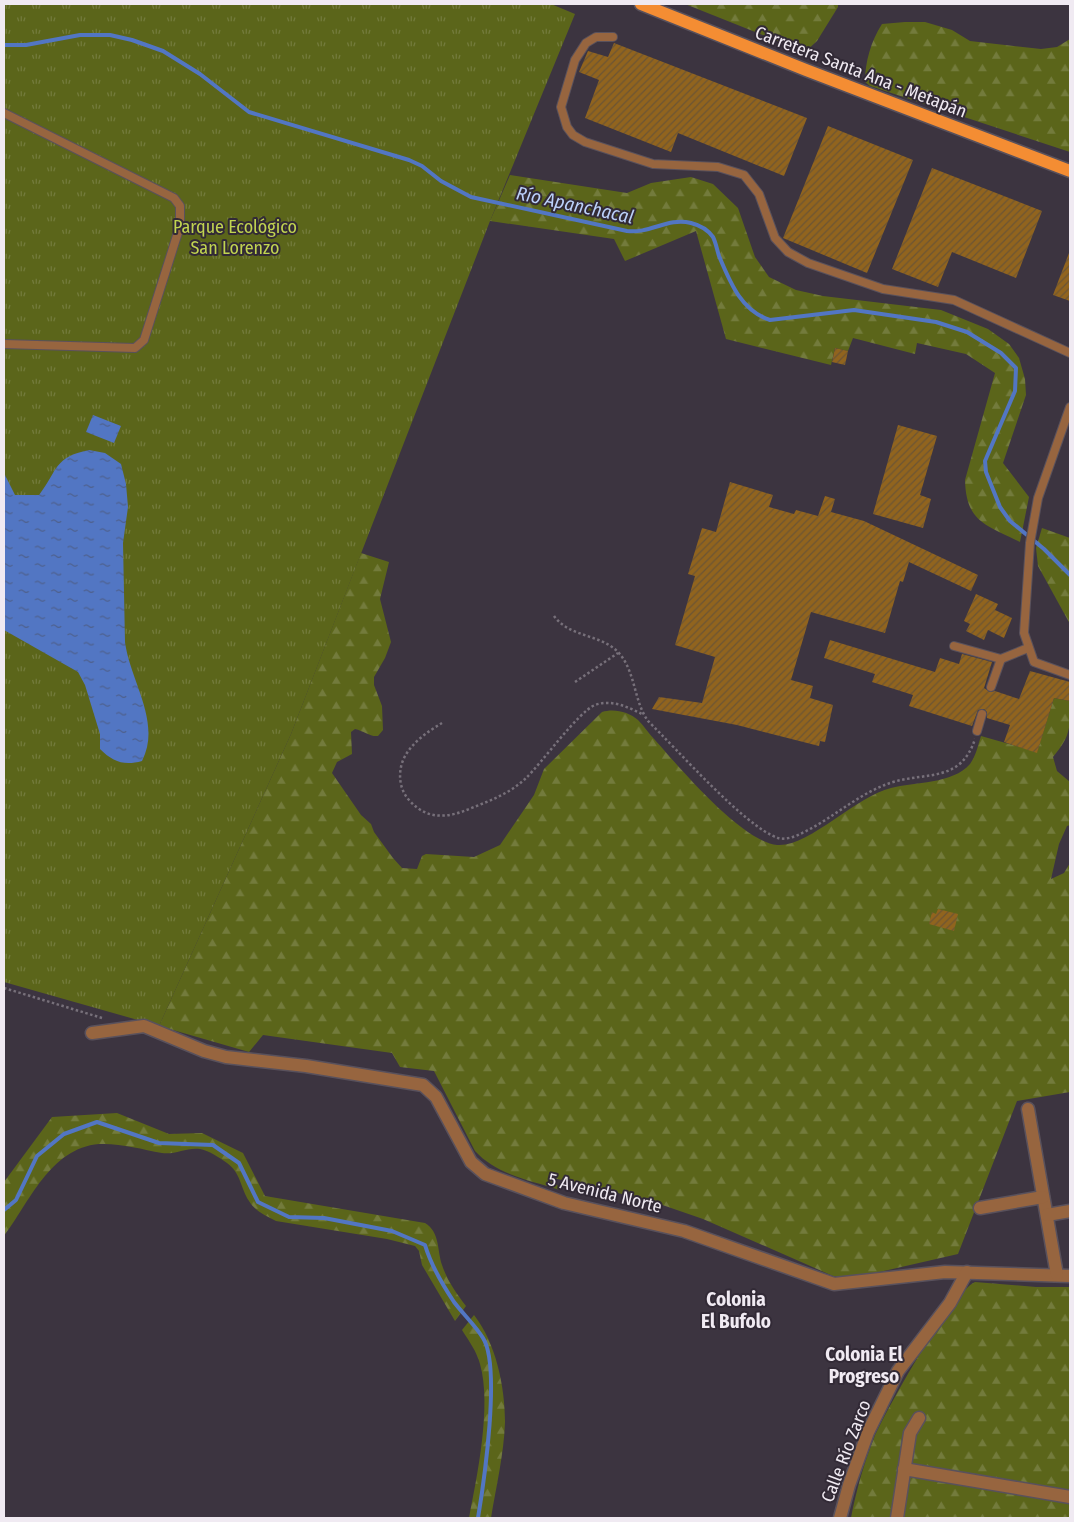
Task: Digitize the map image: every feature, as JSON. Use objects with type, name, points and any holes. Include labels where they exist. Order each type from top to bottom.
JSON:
[{"type":"main road","name":"Carretera Santa Ana - Metapán","points":[[641,4],[806,70],[1070,171]]},
{"type":"street","name":"5 Avenida Norte","points":[[92,1033],[144,1026],[226,1057],[306,1066],[423,1085],[436,1097],[471,1162],[485,1174],[564,1203],[684,1231],[834,1284],[925,1273],[967,1272],[1064,1276]]},
{"type":"street","points":[[1028,1108],[1043,1197],[1064,1276]]},
{"type":"street","points":[[980,1208],[1043,1197]]},
{"type":"street","points":[[1047,1215],[1070,1211]]},
{"type":"street","name":"Calle Río Zarco","points":[[840,1518],[849,1485],[868,1432],[894,1379],[950,1303],[967,1272]]},
{"type":"street","points":[[897,1518],[910,1433],[919,1418]]},
{"type":"street","points":[[904,1469],[1070,1497]]},
{"type":"lane","points":[[613,37],[596,37],[586,43],[575,60],[561,107],[567,127],[573,135],[585,142],[646,162],[718,166],[744,175],[759,194],[775,238],[788,252],[808,263],[883,289],[954,300],[1070,353]]},
{"type":"lane","points":[[4,113],[174,198],[180,206],[180,226],[165,274],[144,340],[135,348],[4,344]]},
{"type":"lane","points":[[1070,407],[1038,498],[1033,524],[1024,633],[1034,662],[1070,675]]},
{"type":"lane","points":[[954,646],[1001,658],[1028,648]]},
{"type":"lane","points":[[991,687],[1001,658]]},
{"type":"lane","points":[[977,731],[982,714]]},
{"type":"path","points":[[554,616],[562,626],[613,648],[618,653],[630,670],[644,714]]},
{"type":"path","points":[[575,682],[618,653]]},
{"type":"path","points":[[442,723],[428,731],[403,760],[400,775],[403,790],[410,802],[424,812],[437,816],[456,814],[505,794],[525,778],[581,715],[595,705],[624,705],[644,714],[740,812],[758,827],[782,839],[799,835],[854,800],[888,785],[935,776],[959,765],[971,752],[977,731]]},
{"type":"path","points":[[4,988],[103,1019]]},
{"type":"green space","name":"Parque Ecológico San Lorenzo","points":[[4,4],[551,4],[575,14],[490,221],[291,734],[159,1026],[4,982]]},
{"type":"green space","points":[[685,4],[838,4],[838,7],[817,41],[805,52]]},
{"type":"green space","points":[[925,22],[952,30],[970,41],[1041,49],[1057,47],[1070,39],[1070,152],[870,86],[865,82],[866,67],[869,52],[878,31],[882,24]]},
{"type":"green space","points":[[510,175],[627,193],[651,183],[691,177],[713,184],[738,208],[755,257],[769,277],[796,290],[823,296],[941,310],[988,329],[1009,344],[1019,358],[1025,379],[1026,395],[1003,463],[1029,497],[1020,542],[980,521],[969,505],[966,494],[965,480],[995,373],[966,354],[917,343],[915,354],[853,338],[848,351],[835,348],[831,365],[726,339],[696,231],[625,261],[614,239],[490,221]]},
{"type":"green space","points":[[1042,528],[1070,538],[1070,624],[1038,566],[1036,548]]},
{"type":"green space","points":[[361,553],[389,562],[380,599],[391,642],[385,658],[374,677],[374,685],[382,706],[383,730],[378,736],[372,736],[355,729],[351,732],[352,754],[337,762],[332,773],[361,815],[371,824],[374,832],[402,868],[417,869],[422,856],[426,854],[474,857],[500,845],[534,795],[544,769],[602,712],[616,711],[634,717],[695,784],[729,817],[746,831],[762,840],[777,845],[789,844],[803,838],[877,793],[900,786],[944,779],[963,771],[970,764],[981,736],[1037,752],[1054,698],[1070,701],[1068,731],[1063,743],[1053,757],[1057,771],[1070,782],[1070,825],[1067,826],[1059,844],[1051,879],[1064,873],[1070,863],[1070,1092],[1017,1101],[958,1254],[862,1276],[846,1278],[833,1276],[703,1219],[648,1200],[553,1178],[560,1190],[526,1180],[493,1166],[475,1151],[434,1071],[400,1067],[392,1053],[263,1035],[249,1052],[159,1026],[291,734]]},
{"type":"green space","points":[[117,1113],[169,1134],[202,1133],[243,1153],[265,1196],[425,1223],[436,1236],[446,1276],[466,1306],[455,1321],[422,1265],[419,1251],[415,1246],[387,1239],[276,1221],[251,1205],[232,1167],[214,1154],[200,1149],[162,1153],[115,1144],[99,1144],[82,1148],[67,1155],[42,1179],[4,1236],[4,1182],[52,1117]]},
{"type":"green space","points":[[975,1282],[1036,1287],[1070,1287],[1070,1518],[851,1518],[864,1467],[881,1424],[905,1379],[936,1328],[965,1290]]},
{"type":"green space","points":[[474,1315],[482,1326],[498,1366],[505,1409],[500,1470],[491,1518],[469,1518],[484,1420],[483,1381],[479,1360],[462,1330]]},
{"type":"water","points":[[93,415],[121,426],[114,443],[86,432]]},
{"type":"water","points":[[89,450],[105,453],[121,464],[126,484],[128,507],[123,543],[125,642],[147,716],[148,731],[147,746],[142,761],[130,763],[114,760],[100,749],[100,734],[85,685],[78,672],[4,630],[4,473],[15,495],[39,495],[63,461],[69,456]]},
{"type":"building","points":[[614,43],[807,118],[784,176],[678,133],[671,152],[585,118],[599,80],[579,72],[588,51],[608,57]]},
{"type":"building","points":[[828,126],[913,160],[867,273],[783,238]]},
{"type":"building","points":[[932,168],[1042,211],[1016,278],[952,252],[938,287],[892,269]]},
{"type":"building","points":[[1070,253],[1070,301],[1053,295]]},
{"type":"building","points":[[835,348],[848,351],[845,365],[832,362]]},
{"type":"building","points":[[898,425],[937,436],[920,495],[931,499],[923,528],[873,514]]},
{"type":"building","points":[[730,482],[773,495],[769,507],[794,514],[796,510],[818,516],[825,496],[835,499],[831,512],[864,521],[978,575],[971,591],[909,562],[903,582],[900,581],[885,633],[811,612],[791,680],[813,686],[810,698],[833,705],[825,742],[820,741],[819,746],[737,725],[652,709],[659,697],[702,703],[715,657],[675,645],[695,576],[688,574],[702,528],[716,532]]},
{"type":"building","points":[[976,594],[998,604],[995,610],[1012,618],[1004,638],[988,630],[984,640],[966,631],[970,624],[964,621]]},
{"type":"building","points":[[830,640],[935,672],[940,658],[959,664],[962,654],[992,662],[984,688],[990,692],[995,691],[1019,699],[1030,671],[1070,682],[1070,701],[1054,698],[1037,753],[1004,742],[1010,725],[987,718],[987,712],[984,709],[978,710],[972,726],[909,706],[913,695],[872,682],[875,674],[824,658]]},
{"type":"building","points":[[938,909],[958,914],[954,931],[929,924],[932,912],[936,914]]},
{"type":"waterway","name":"Río Apanchacal","points":[[4,45],[26,45],[80,35],[110,35],[132,40],[163,51],[200,74],[249,112],[409,160],[422,166],[441,181],[471,197],[627,231],[643,230],[675,222],[700,226],[713,237],[732,285],[744,303],[760,316],[770,320],[854,310],[936,322],[967,332],[1001,353],[1016,368],[1015,391],[985,461],[986,472],[1000,507],[1010,521],[1044,549],[1070,575]]},
{"type":"waterway","points":[[4,1210],[16,1200],[37,1156],[64,1134],[97,1122],[159,1143],[213,1145],[239,1163],[258,1202],[289,1217],[324,1218],[392,1231],[425,1245],[430,1260],[441,1281],[454,1302],[480,1333],[488,1352],[491,1373],[490,1425],[478,1518]]},
{"type":"district","name":"Colonia El Bufolo","points":[[736,1310]]},
{"type":"district","name":"Colonia El Progreso","points":[[864,1365]]}]
